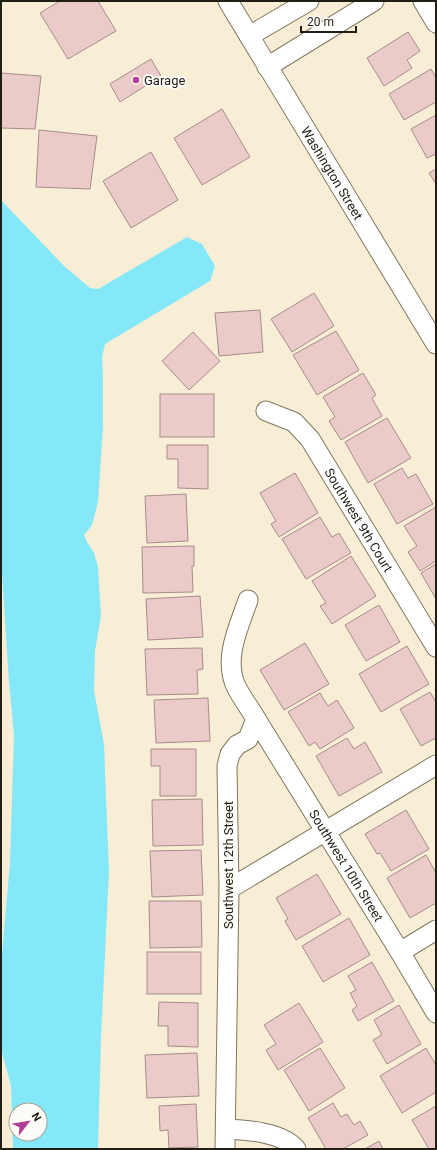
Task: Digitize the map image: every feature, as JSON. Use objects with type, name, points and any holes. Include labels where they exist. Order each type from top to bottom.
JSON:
[{"type":"street","name":"Washington Street","points":[[228,1],[436,344]]},
{"type":"street","points":[[249,36],[309,1]]},
{"type":"street","points":[[267,67],[374,1]]},
{"type":"street","points":[[423,1],[436,23]]},
{"type":"street","name":"Southwest 9th Court","points":[[266,411],[294,422],[310,439],[436,647]]},
{"type":"street","points":[[248,600],[234,641],[230,668],[236,685],[256,719]]},
{"type":"street","name":"Southwest 10th Street","points":[[256,719],[326,831],[436,1013]]},
{"type":"street","name":"Southwest 12th Street","points":[[225,1149],[229,889],[227,766],[230,754],[237,745],[248,739],[256,719]]},
{"type":"street","points":[[229,889],[436,765]]},
{"type":"street","points":[[400,952],[436,930]]},
{"type":"street","points":[[226,1129],[248,1130],[271,1135],[288,1141],[296,1149]]},
{"type":"water","points":[[1,200],[64,266],[90,288],[98,289],[187,237],[202,244],[215,266],[210,281],[105,344],[102,357],[103,426],[98,502],[92,525],[84,535],[94,553],[98,567],[101,616],[95,651],[94,691],[104,744],[109,871],[101,1038],[98,1149],[13,1149],[13,1142],[48,1142],[48,1102],[12,1102],[11,1086],[1,1049],[1,965],[10,862],[14,736],[1,558]]},
{"type":"building","points":[[60,1],[98,1],[116,31],[68,59],[40,13]]},
{"type":"building","points":[[408,32],[420,51],[407,60],[412,68],[384,86],[367,58]]},
{"type":"building","name":"Garage","points":[[151,59],[161,76],[120,102],[110,84]]},
{"type":"building","points":[[431,69],[436,78],[436,102],[404,120],[389,94]]},
{"type":"building","points":[[1,73],[41,76],[35,129],[1,128]]},
{"type":"building","points":[[222,109],[250,157],[202,185],[174,138]]},
{"type":"building","points":[[436,115],[436,154],[427,158],[411,129]]},
{"type":"building","points":[[39,130],[97,136],[90,189],[36,187]]},
{"type":"building","points":[[151,152],[178,200],[131,228],[103,181]]},
{"type":"building","points":[[436,169],[436,184],[429,173]]},
{"type":"building","points":[[314,293],[334,326],[292,352],[271,319]]},
{"type":"building","points":[[260,310],[263,352],[219,356],[215,313]]},
{"type":"building","points":[[336,331],[359,370],[317,395],[293,355]]},
{"type":"building","points":[[193,332],[220,361],[189,390],[162,361]]},
{"type":"building","points":[[363,373],[376,395],[372,398],[382,416],[341,440],[329,421],[335,417],[323,397]]},
{"type":"building","points":[[160,394],[214,394],[214,437],[160,437]]},
{"type":"building","points":[[387,418],[411,458],[368,483],[345,442]]},
{"type":"building","points":[[167,445],[208,445],[208,489],[178,488],[178,459],[167,459]]},
{"type":"building","points":[[402,468],[408,478],[416,474],[433,504],[397,524],[374,484]]},
{"type":"building","points":[[295,473],[318,513],[279,537],[271,524],[276,521],[260,493]]},
{"type":"building","points":[[186,494],[188,541],[147,543],[145,496]]},
{"type":"building","points":[[436,507],[436,561],[420,571],[408,552],[417,546],[404,526]]},
{"type":"building","points":[[320,517],[332,537],[339,533],[351,553],[306,579],[282,539]]},
{"type":"building","points":[[194,546],[194,566],[192,566],[193,592],[143,593],[142,547]]},
{"type":"building","points":[[351,556],[376,596],[332,624],[320,606],[326,603],[312,581]]},
{"type":"building","points":[[436,564],[436,599],[421,573]]},
{"type":"building","points":[[200,596],[203,637],[148,640],[146,599]]},
{"type":"building","points":[[379,605],[400,642],[366,661],[345,625]]},
{"type":"building","points":[[305,643],[329,684],[284,710],[260,670]]},
{"type":"building","points":[[407,646],[429,684],[381,712],[359,674]]},
{"type":"building","points":[[202,648],[203,669],[197,670],[198,694],[147,695],[145,649]]},
{"type":"building","points":[[430,692],[436,702],[436,738],[421,746],[400,709]]},
{"type":"building","points":[[320,693],[328,706],[337,700],[354,728],[320,749],[315,742],[309,746],[288,712]]},
{"type":"building","points":[[208,698],[210,741],[156,743],[154,700]]},
{"type":"building","points":[[347,738],[354,749],[365,742],[382,772],[339,796],[316,756]]},
{"type":"building","points":[[151,749],[196,749],[196,796],[160,796],[160,766],[151,766]]},
{"type":"building","points":[[202,799],[203,845],[153,846],[152,800]]},
{"type":"building","points":[[406,810],[429,849],[391,871],[380,853],[377,854],[365,834]]},
{"type":"building","points":[[201,850],[203,895],[152,897],[150,851]]},
{"type":"building","points":[[426,855],[436,873],[436,903],[410,918],[387,878]]},
{"type":"building","points":[[317,874],[341,914],[296,940],[285,921],[288,919],[276,898]]},
{"type":"building","points":[[149,901],[201,901],[202,947],[150,948]]},
{"type":"building","points":[[349,918],[370,955],[323,982],[302,946]]},
{"type":"building","points":[[147,952],[201,952],[201,994],[147,994]]},
{"type":"building","points":[[372,962],[394,1001],[358,1021],[352,1010],[357,1006],[350,993],[356,990],[348,976]]},
{"type":"building","points":[[159,1002],[198,1003],[198,1047],[168,1046],[168,1026],[158,1026]]},
{"type":"building","points":[[299,1003],[323,1042],[278,1070],[266,1050],[276,1044],[264,1025]]},
{"type":"building","points":[[399,1005],[421,1044],[387,1064],[373,1040],[382,1035],[374,1020]]},
{"type":"building","points":[[320,1048],[345,1088],[309,1111],[284,1070]]},
{"type":"building","points":[[426,1048],[436,1065],[436,1092],[402,1113],[380,1076]]},
{"type":"building","points":[[197,1053],[199,1096],[147,1098],[145,1055]]},
{"type":"building","points":[[333,1103],[341,1117],[347,1114],[354,1125],[360,1121],[368,1135],[343,1149],[326,1149],[308,1118]]},
{"type":"building","points":[[196,1104],[198,1147],[169,1148],[168,1130],[160,1131],[159,1106]]},
{"type":"building","points":[[436,1106],[436,1149],[429,1149],[412,1120]]},
{"type":"building","points":[[379,1141],[383,1149],[365,1149]]},
{"type":"place","name":"Garage","points":[[136,80]]}]
